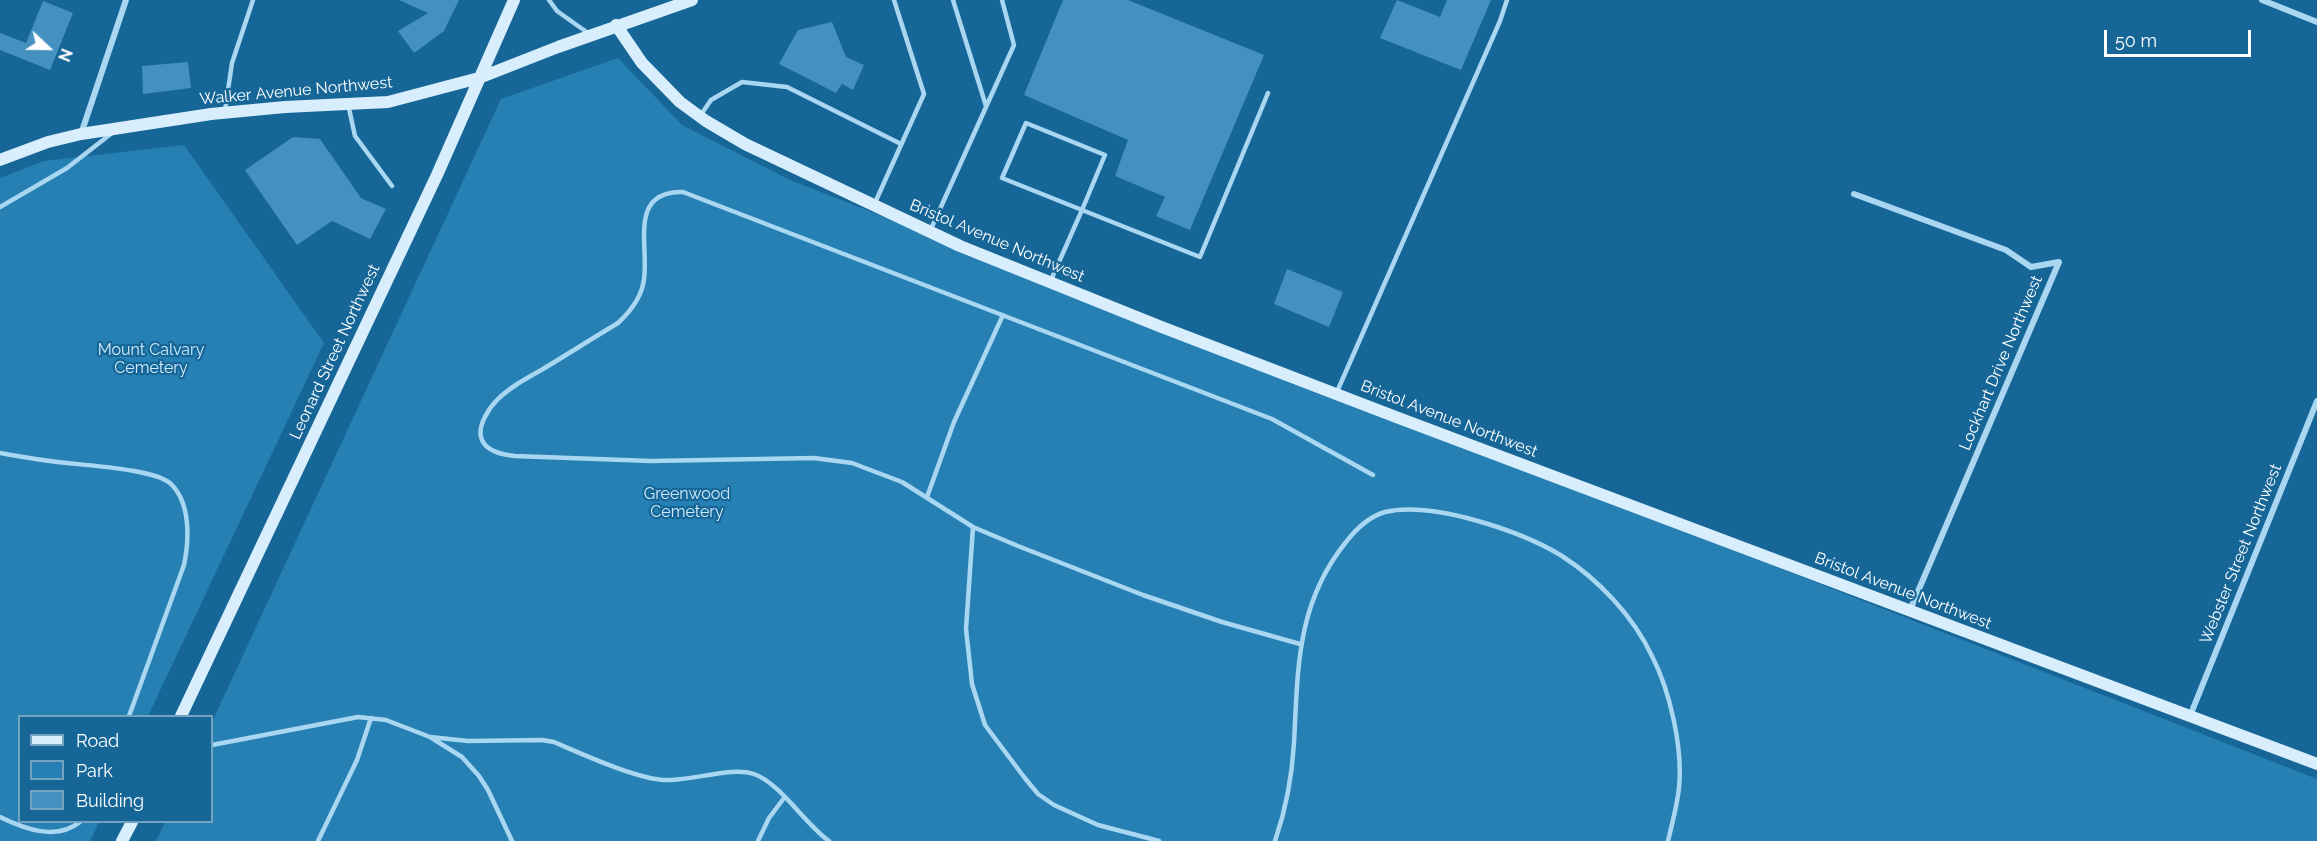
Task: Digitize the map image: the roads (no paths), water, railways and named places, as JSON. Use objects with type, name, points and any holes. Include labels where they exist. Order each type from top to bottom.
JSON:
[{"type":"street","points":[[81,134],[126,0]]},
{"type":"street","name":"Leonard Street Northwest","points":[[182,715],[437,175],[514,0]]},
{"type":"street","name":"Walker Avenue Northwest","points":[[0,159],[48,142],[81,134],[225,112],[388,102],[479,78],[616,25],[692,0]]},
{"type":"street","points":[[2262,0],[2317,22]]},
{"type":"street","name":"Bristol Avenue Northwest","points":[[616,25],[642,63],[680,102],[699,117],[745,144],[960,246],[1335,394],[2317,764]]},
{"type":"street","name":"Lockhart Drive Northwest","points":[[1854,194],[2006,250],[2031,267],[2059,262],[1910,611]]},
{"type":"street","name":"Webster Street Northwest","points":[[2190,717],[2317,401]]},
{"type":"street","points":[[123,841],[132,823]]},
{"type":"lane","points":[[225,112],[232,63],[253,0]]},
{"type":"lane","points":[[549,0],[557,11],[590,35]]},
{"type":"lane","points":[[874,205],[924,94],[894,0]]},
{"type":"lane","points":[[953,0],[986,107]]},
{"type":"lane","points":[[930,232],[1014,45],[1002,0]]},
{"type":"lane","points":[[1335,394],[1500,21],[1507,0]]},
{"type":"lane","points":[[699,117],[711,100],[742,82],[787,87],[901,144]]},
{"type":"lane","points":[[1051,282],[1082,210],[1105,155],[1026,123],[1002,178],[1082,210],[1200,257],[1268,93]]},
{"type":"lane","points":[[348,104],[355,136],[392,186]]},
{"type":"lane","points":[[0,207],[67,168],[117,129]]},
{"type":"lane","points":[[1300,644],[1222,622],[1154,599],[973,527],[902,482],[852,463],[837,459],[768,457],[651,460],[537,458],[501,454],[484,444],[480,435],[484,418],[497,400],[516,385],[618,323],[629,313],[639,296],[645,277],[643,239],[650,206],[659,196],[668,192],[684,192],[1272,419],[1373,475]]},
{"type":"lane","points":[[927,497],[954,422],[1003,315]]},
{"type":"lane","points":[[0,453],[144,473],[171,483],[177,492],[184,508],[188,548],[184,565],[130,715]]},
{"type":"lane","points":[[1275,841],[1287,799],[1291,774],[1300,644],[1315,594],[1334,559],[1358,528],[1370,518],[1385,513],[1423,511],[1475,520],[1552,551],[1596,583],[1631,621],[1661,676],[1676,733],[1679,786],[1668,841]]},
{"type":"lane","points":[[973,527],[966,629],[972,684],[986,725],[996,742],[1038,794],[1054,805],[1098,825],[1159,841]]},
{"type":"lane","points":[[213,745],[358,717],[386,720],[430,737],[462,757],[479,776],[512,841]]},
{"type":"lane","points":[[318,841],[357,760],[371,718]]},
{"type":"lane","points":[[430,737],[468,741],[542,740],[554,742],[657,780],[686,779],[736,771],[745,772],[765,780],[808,824],[829,841]]},
{"type":"lane","points":[[758,841],[769,818],[784,798]]},
{"type":"lane","points":[[0,817],[31,831],[44,834],[65,832],[78,823]]},
{"type":"park label","name":"Mount Calvary Cemetery","points":[[151,359]]},
{"type":"park label","name":"Greenwood Cemetery","points":[[687,503]]}]
